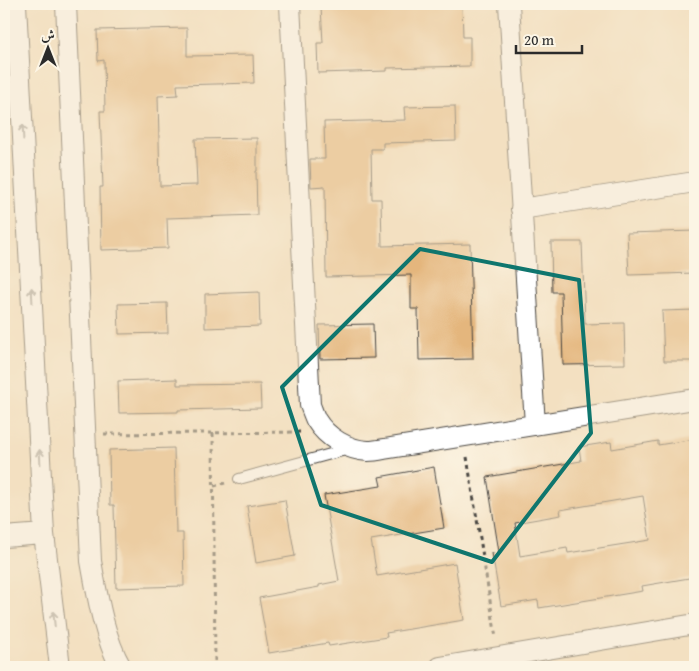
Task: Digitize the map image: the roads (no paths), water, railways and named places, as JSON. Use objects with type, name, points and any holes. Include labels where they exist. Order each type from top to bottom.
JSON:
[{"type":"street","points":[[16,4],[44,534],[60,667]]},
{"type":"street","points":[[66,4],[91,561],[105,628],[121,667]]},
{"type":"street","points":[[290,4],[310,406],[316,420],[326,432],[338,442],[368,451],[695,398]]},
{"type":"street","points":[[509,4],[534,425]]},
{"type":"street","points":[[521,210],[695,182]]},
{"type":"street","points":[[4,537],[44,534]]},
{"type":"street","points":[[440,667],[695,624]]},
{"type":"lane","points":[[239,479],[353,448]]}]
